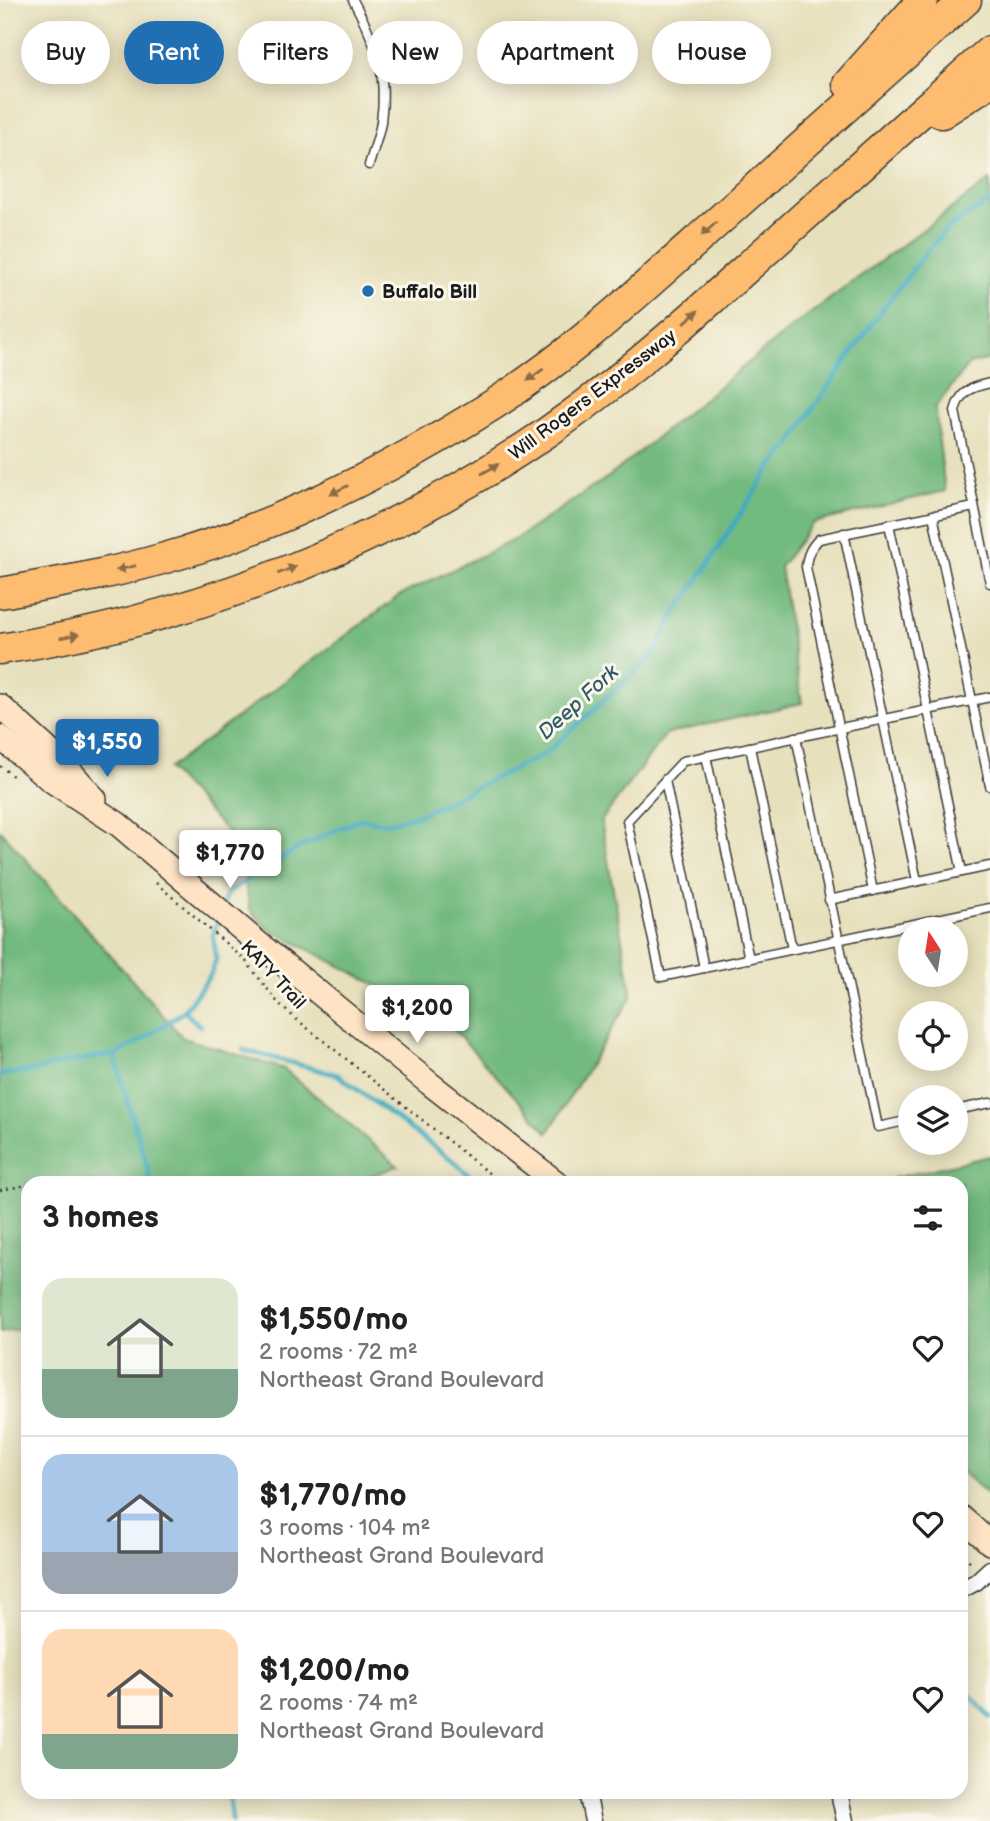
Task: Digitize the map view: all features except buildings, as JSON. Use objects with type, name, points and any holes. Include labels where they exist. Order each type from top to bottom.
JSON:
[{"type":"highway","points":[[760,184],[923,0]]},
{"type":"highway","points":[[0,593],[81,579],[166,558],[238,533],[296,511],[375,473],[477,415],[589,335],[967,0]]},
{"type":"highway","name":"Will Rogers Expressway","points":[[1,649],[133,621],[179,609],[256,583],[386,526],[529,444],[602,391],[685,323],[990,51]]},
{"type":"highway","points":[[860,167],[990,82]]},
{"type":"street","points":[[0,706],[63,763],[118,824]]},
{"type":"street","points":[[0,737],[50,779],[118,824],[180,876],[248,949],[429,1083],[548,1176]]},
{"type":"street","points":[[968,1523],[990,1543]]},
{"type":"street","points":[[968,1586],[990,1569]]},
{"type":"street","points":[[588,1799],[593,1821]]},
{"type":"street","points":[[840,1799],[845,1821]]},
{"type":"lane","points":[[354,0],[374,41],[383,85],[381,125],[369,165]]},
{"type":"lane","points":[[990,383],[973,387],[957,402],[955,411],[990,583]]},
{"type":"lane","points":[[873,891],[806,566],[807,556],[819,539],[974,507]]},
{"type":"lane","points":[[933,515],[990,786]]},
{"type":"lane","points":[[889,524],[962,872]]},
{"type":"lane","points":[[844,533],[917,881]]},
{"type":"lane","points":[[990,697],[683,761],[627,821],[661,977],[990,908]]},
{"type":"lane","points":[[796,737],[878,1127],[898,1123]]},
{"type":"lane","points":[[750,747],[792,949]]},
{"type":"lane","points":[[706,757],[749,959]]},
{"type":"lane","points":[[665,780],[704,968]]},
{"type":"lane","points":[[829,900],[990,866]]},
{"type":"lane","points":[[968,1108],[990,1103]]},
{"type":"path","name":"KATY Trail","points":[[159,887],[248,949],[279,1004],[492,1176]]},
{"type":"path","points":[[0,1190],[21,1186]]},
{"type":"green space","points":[[990,180],[990,359],[969,364],[935,408],[945,491],[813,523],[780,567],[802,703],[666,734],[601,821],[632,996],[548,1133],[446,1021],[267,928],[250,910],[238,843],[168,769],[400,595],[514,540],[611,475],[792,327]]},
{"type":"green space","points":[[0,830],[183,1038],[284,1069],[398,1166],[371,1176],[21,1176],[21,1328],[0,1333]]},
{"type":"green space","points":[[990,1156],[990,1497],[968,1477],[968,1176],[902,1176]]},
{"type":"waterway","name":"Deep Fork","points":[[223,905],[228,892],[300,847],[360,819],[387,823],[419,815],[545,754],[638,669],[651,657],[676,613],[773,464],[791,444],[879,314],[946,230],[990,201]]},
{"type":"waterway","name":"Deep Fork","points":[[0,1075],[117,1054],[184,1011],[211,974],[216,960],[213,935],[219,918]]},
{"type":"waterway","points":[[184,1011],[200,1026]]},
{"type":"waterway","points":[[243,1050],[338,1075],[470,1176]]},
{"type":"waterway","points":[[117,1054],[116,1062],[149,1176]]},
{"type":"waterway","points":[[968,1693],[990,1717]]},
{"type":"waterway","points":[[229,1799],[232,1821]]},
{"type":"place","name":"Buffalo Bill","points":[[368,291]]}]
